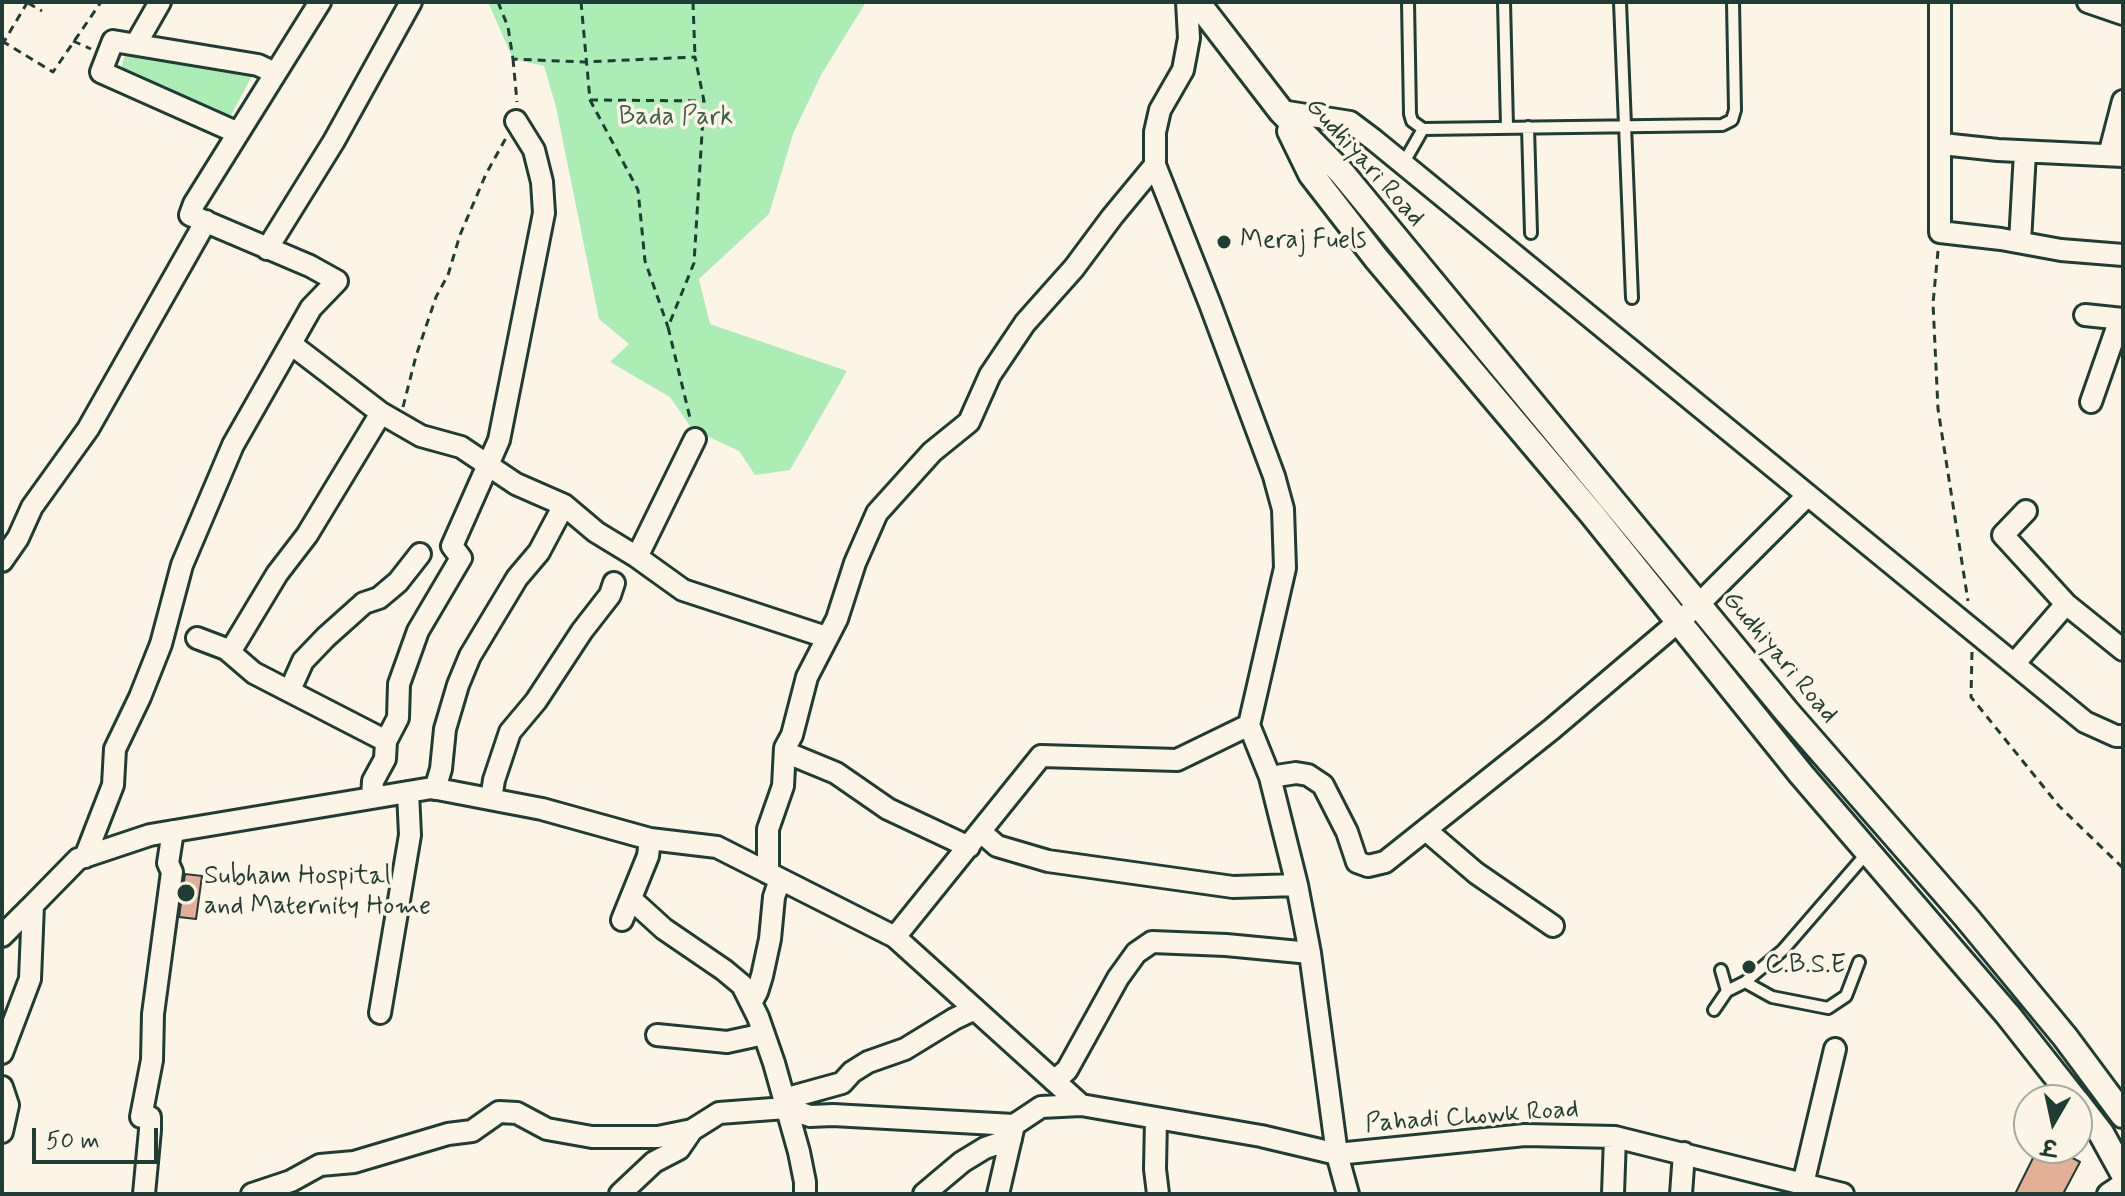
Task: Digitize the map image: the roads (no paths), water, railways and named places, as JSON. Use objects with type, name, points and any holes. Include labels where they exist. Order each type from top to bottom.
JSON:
[{"type":"street","points":[[136,44],[160,2]]},
{"type":"street","points":[[85,857],[113,785],[115,749],[161,644],[182,565],[233,445],[311,308],[337,281],[310,266],[190,215],[320,2]]},
{"type":"street","points":[[267,249],[334,141],[411,2]]},
{"type":"street","points":[[1187,2],[1189,38],[1183,70],[1160,110],[1155,132],[1155,165],[1210,304],[1274,476],[1283,509],[1285,568],[1249,725],[1270,777],[1297,885],[1310,953],[1337,1154],[1348,1194]]},
{"type":"street","points":[[1197,2],[1281,111],[1350,122],[2085,722],[2116,736],[2123,736]]},
{"type":"street","points":[[2088,2],[2123,14]]},
{"type":"street","points":[[1939,3],[1940,232],[2061,250],[2123,255]]},
{"type":"street","points":[[238,133],[101,72],[113,41],[258,65],[275,73]]},
{"type":"street","points":[[1942,144],[2025,152],[2116,155],[2123,101]]},
{"type":"street","name":"Gudhiyari Road","points":[[1281,111],[1342,173],[1698,605],[1868,807],[1966,917],[2065,1037],[2123,1115]]},
{"type":"street","name":"Gudhiyari Road","points":[[1281,111],[1311,174],[1376,258],[1592,514],[1867,853],[2008,1015],[2063,1084]]},
{"type":"street","points":[[372,798],[373,781],[385,759],[386,741],[398,718],[399,684],[418,631],[461,558],[452,546],[499,440],[544,213],[542,182],[534,150],[516,121]]},
{"type":"street","points":[[2020,242],[2025,152]]},
{"type":"street","points":[[751,1003],[762,976],[770,939],[774,876],[768,829],[783,786],[785,752],[807,677],[837,619],[855,563],[877,513],[932,452],[969,422],[990,375],[1025,323],[1074,268],[1155,165]]},
{"type":"street","points":[[2,561],[18,538],[32,507],[88,429],[206,221]]},
{"type":"street","points":[[2085,315],[2122,319],[2091,402]]},
{"type":"street","points":[[291,344],[381,413],[421,436],[461,447],[516,484],[564,505],[596,532],[683,590],[826,637]]},
{"type":"street","points":[[230,652],[277,574],[307,535],[381,413]]},
{"type":"street","points":[[637,557],[695,439]]},
{"type":"street","points":[[1270,777],[1296,773],[1308,775],[1323,785],[1347,832],[1357,862],[1368,866],[1385,862],[1552,729],[1698,605],[1807,496]]},
{"type":"street","points":[[435,789],[441,769],[445,729],[470,656],[517,578],[539,552],[564,505]]},
{"type":"street","points":[[2026,511],[2003,535],[2066,604],[2123,650]]},
{"type":"street","points":[[290,690],[303,661],[364,603],[379,598],[398,582],[420,554]]},
{"type":"street","points":[[491,799],[510,732],[536,701],[610,595],[614,583]]},
{"type":"street","points":[[2014,664],[2066,604]]},
{"type":"street","points":[[197,638],[230,652],[254,673],[386,741]]},
{"type":"street","points":[[895,937],[1041,756],[1177,760],[1249,725]]},
{"type":"street","points":[[785,752],[836,773],[888,809],[1048,861],[1233,887],[1297,885]]},
{"type":"street","points":[[2,936],[78,859],[150,835],[435,789],[542,809],[650,839],[717,847],[895,937],[1081,1105]]},
{"type":"street","points":[[380,1013],[410,835],[408,792]]},
{"type":"street","points":[[144,1194],[150,1117],[141,1117],[152,1060],[153,1014],[172,872],[168,863],[173,831]]},
{"type":"street","points":[[1427,831],[1476,873],[1553,926]]},
{"type":"street","points":[[622,920],[648,856],[650,839]]},
{"type":"street","points":[[631,899],[664,929],[742,985],[764,1034],[799,1152],[805,1194]]},
{"type":"street","points":[[2,1053],[30,979],[33,905]]},
{"type":"street","points":[[1054,1081],[1067,1070],[1118,978],[1136,953],[1152,942],[1310,953]]},
{"type":"street","points":[[252,1194],[291,1181],[320,1165],[354,1162],[448,1134],[472,1131],[499,1112],[517,1113],[547,1129],[592,1137],[658,1137],[692,1130],[719,1113],[785,1104],[842,1083],[868,1062],[905,1049],[975,1009]]},
{"type":"street","points":[[657,1035],[727,1042],[764,1034]]},
{"type":"street","points":[[1803,1184],[1835,1049]]},
{"type":"street","points":[[2,1087],[8,1105],[2,1132]]},
{"type":"street","points":[[785,1104],[810,1116],[833,1115],[1013,1132],[998,1194]]},
{"type":"street","name":"Pahadi Chowk Road","points":[[924,1194],[962,1162],[1013,1132],[1041,1107],[1081,1105],[1261,1136],[1337,1154],[1525,1135],[1615,1137],[1843,1194]]},
{"type":"street","points":[[1156,1118],[1158,1194]]},
{"type":"street","name":"Gudhiyari Road","points":[[2093,1123],[2123,1173]]},
{"type":"street","points":[[620,1194],[654,1162],[679,1149],[692,1130]]},
{"type":"street","points":[[1613,1194],[1615,1137]]},
{"type":"street","points":[[1681,1194],[1684,1153]]},
{"type":"street","points":[[2108,1194],[2123,1184]]},
{"type":"lane","points":[[1408,2],[1410,114],[1412,121],[1423,129],[1722,125],[1732,120],[1735,110],[1733,2]]},
{"type":"lane","points":[[1504,2],[1507,127]]},
{"type":"lane","points":[[1620,2],[1632,298]]},
{"type":"lane","points":[[1528,127],[1531,233]]},
{"type":"lane","points":[[1403,164],[1423,129]]},
{"type":"lane","points":[[1714,1010],[1727,991],[1745,982],[1783,950],[1867,853]]},
{"type":"lane","points":[[1745,982],[1772,997],[1828,1008],[1846,996],[1859,962]]},
{"type":"lane","points":[[1721,970],[1727,991]]},
{"type":"place","name":"Meraj Fuels","points":[[1224,242]]},
{"type":"place","name":"Subham Hospital and Maternity Home","points":[[186,893]]},
{"type":"place","name":"C.B.S.E","points":[[1749,967]]},
{"type":"park label","name":"Bada Park","points":[[676,119]]}]
